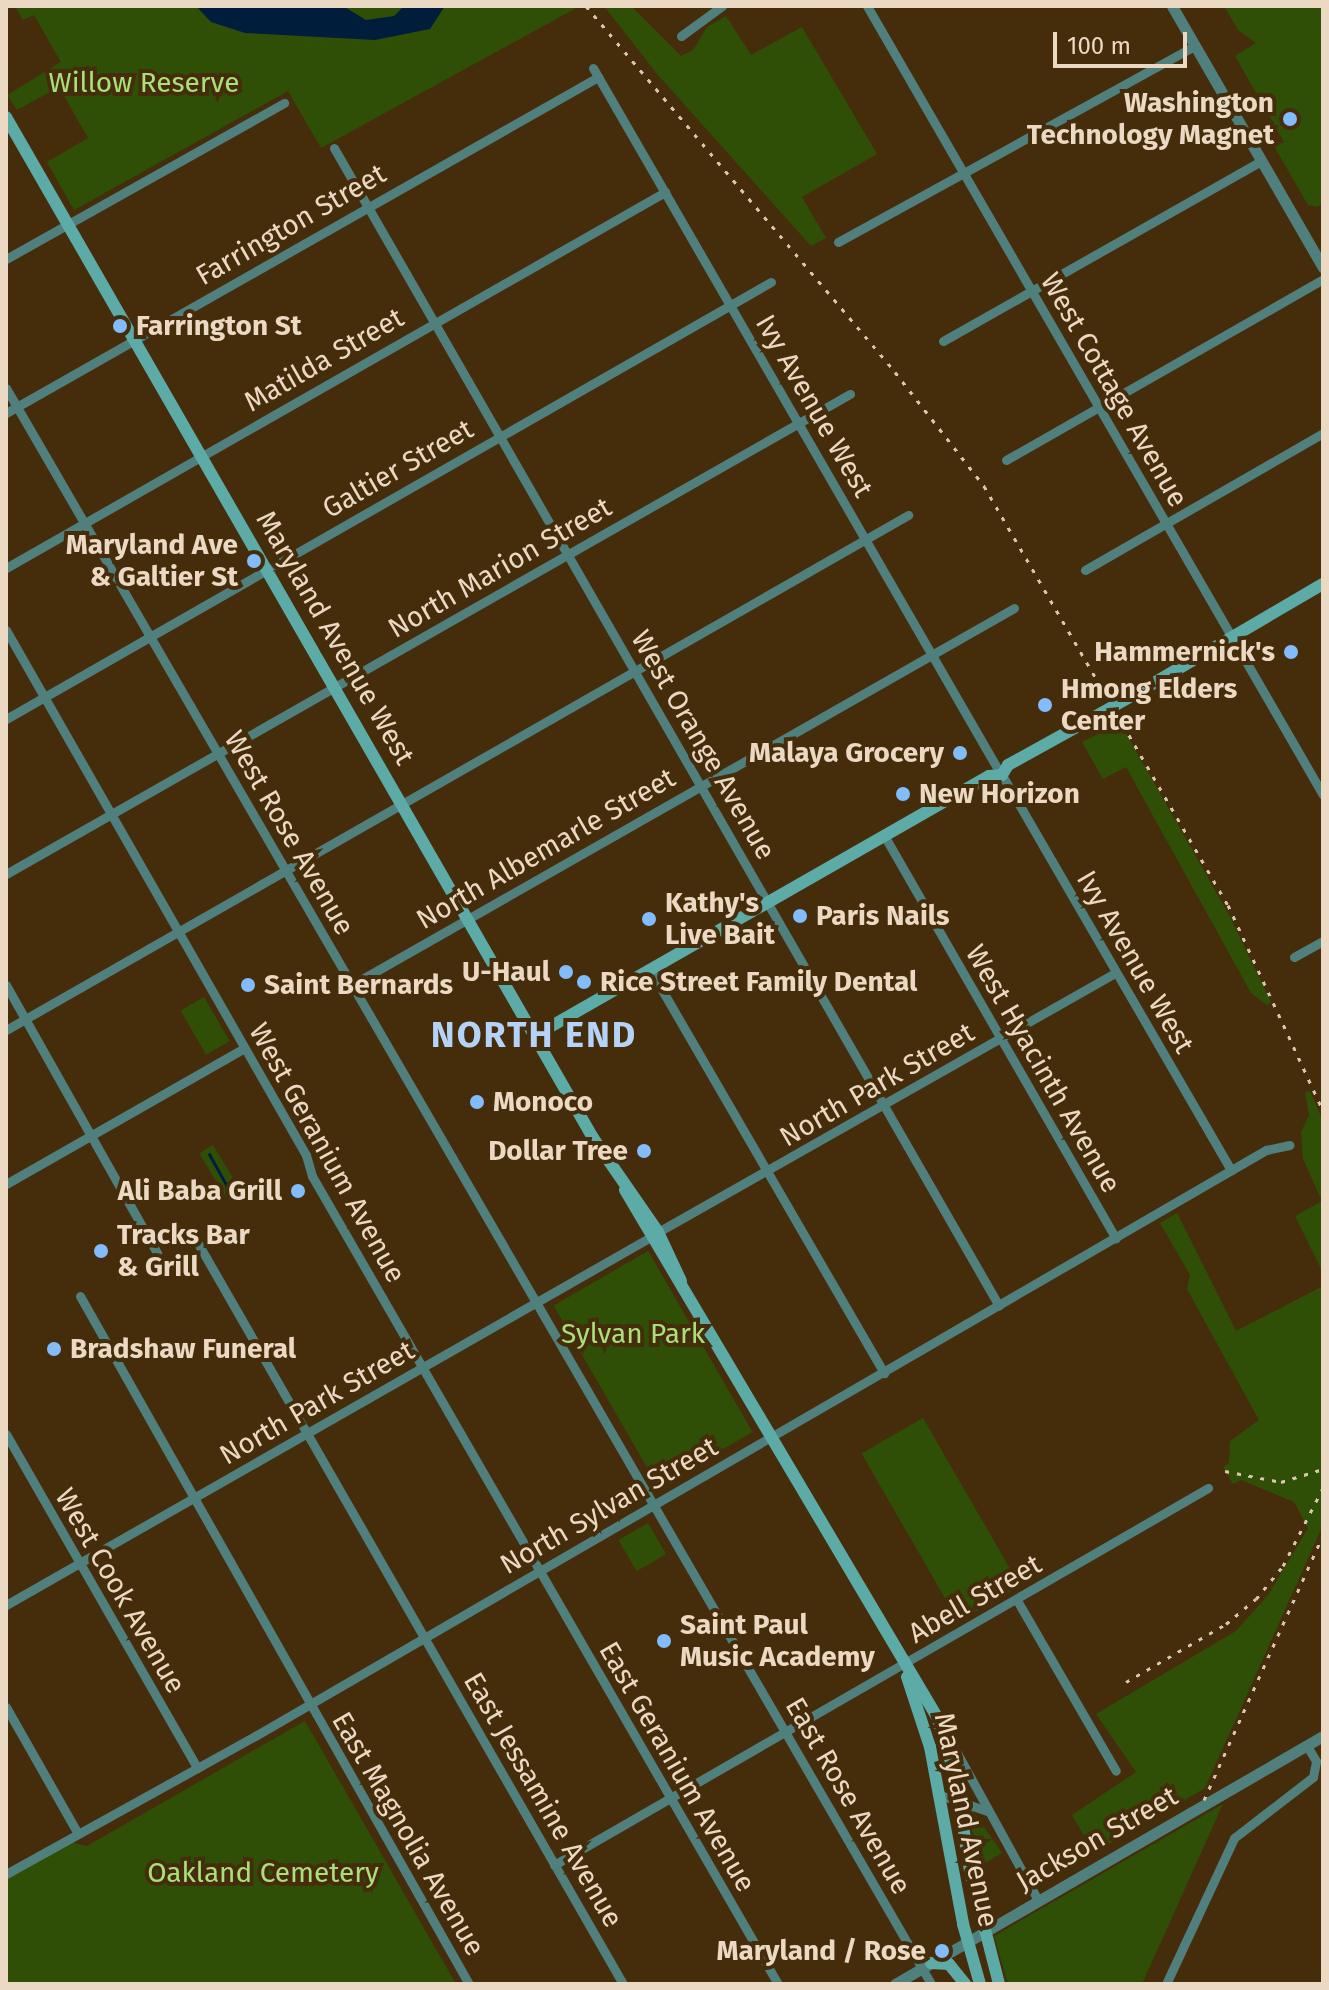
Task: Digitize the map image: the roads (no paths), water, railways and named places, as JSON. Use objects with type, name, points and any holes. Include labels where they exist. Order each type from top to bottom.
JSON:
[{"type":"main road","name":"Maryland Avenue West","points":[[6,117],[470,917],[534,1036],[681,1281],[903,1666]]},
{"type":"main road","points":[[534,1036],[1323,584]]},
{"type":"main road","name":"Maryland Avenue","points":[[903,1666],[937,1717],[960,1801],[985,1932],[999,1984]]},
{"type":"main road","name":"Maryland Avenue","points":[[903,1666],[926,1731],[967,1942],[980,1984]]},
{"type":"main road","points":[[927,1966],[949,1964],[965,1984]]},
{"type":"street","points":[[681,36],[722,6]]},
{"type":"street","name":"West Cottage Avenue","points":[[867,6],[1323,795]]},
{"type":"street","points":[[1172,6],[1323,268]]},
{"type":"street","points":[[838,242],[1195,46]]},
{"type":"street","name":"Ivy Avenue West","points":[[595,73],[1231,1170]]},
{"type":"street","name":"Farrington Street","points":[[6,413],[595,73]]},
{"type":"street","points":[[6,259],[284,103]]},
{"type":"street","name":"West Orange Avenue","points":[[334,148],[999,1306]]},
{"type":"street","points":[[943,341],[1261,161]]},
{"type":"street","name":"Matilda Street","points":[[6,568],[665,192]]},
{"type":"street","points":[[1006,460],[1323,279]]},
{"type":"street","name":"Galtier Street","points":[[6,719],[771,282]]},
{"type":"street","name":"West Rose Avenue","points":[[6,388],[350,986],[655,1505]]},
{"type":"street","name":"North Marion Street","points":[[6,874],[850,394]]},
{"type":"street","points":[[1085,570],[1323,433]]},
{"type":"street","points":[[6,1030],[908,515]]},
{"type":"street","name":"North Albemarle Street","points":[[350,986],[1014,608]]},
{"type":"street","name":"West Geranium Avenue","points":[[6,630],[539,1572]]},
{"type":"street","points":[[1313,778],[1323,773]]},
{"type":"street","name":"West Hyacinth Avenue","points":[[885,837],[1116,1238]]},
{"type":"street","points":[[1294,957],[1323,941]]},
{"type":"street","points":[[651,971],[884,1373]]},
{"type":"street","name":"North Park Street","points":[[6,1605],[1115,973]]},
{"type":"street","points":[[6,985],[157,1253]]},
{"type":"street","points":[[6,1184],[244,1048]]},
{"type":"street","name":"North Sylvan Street","points":[[6,1874],[77,1832],[91,1830],[309,1705],[1266,1150],[1289,1145]]},
{"type":"street","name":"East Jessamine Avenue","points":[[192,1233],[623,1984]]},
{"type":"street","name":"East Magnolia Avenue","points":[[80,1296],[469,1984]]},
{"type":"street","name":"West Cook Avenue","points":[[6,1434],[197,1768]]},
{"type":"street","name":"Abell Street","points":[[554,1865],[1018,1602],[1208,1488]]},
{"type":"street","name":"East Rose Avenue","points":[[655,1505],[927,1966],[931,1984]]},
{"type":"street","name":"East Geranium Avenue","points":[[539,1572],[778,1984]]},
{"type":"street","points":[[1018,1602],[1116,1771]]},
{"type":"street","points":[[6,1707],[77,1832]]},
{"type":"street","points":[[937,1717],[1038,1900]]},
{"type":"street","name":"Jackson Street","points":[[895,1984],[1323,1736]]},
{"type":"street","points":[[1166,1984],[1234,1838],[1313,1777],[1316,1761],[1307,1746]]},
{"type":"street","points":[[940,1795],[987,1811]]},
{"type":"water","points":[[196,6],[343,6],[366,20],[394,16],[404,6],[445,6],[430,29],[375,40],[245,33],[211,22]]},
{"type":"waterway","points":[[209,1154],[228,1188]]},
{"type":"railway","points":[[586,6],[895,372],[984,486],[1228,905],[1323,1111]]},
{"type":"railway","points":[[1225,1471],[1281,1482],[1323,1469]]},
{"type":"railway","points":[[1126,1682],[1226,1624],[1256,1599],[1283,1566],[1323,1488]]},
{"type":"railway","points":[[1204,1800],[1323,1535]]},
{"type":"place","name":"Washington Technology Magnet","points":[[1290,119]]},
{"type":"place","name":"Farrington St","points":[[120,326]]},
{"type":"place","name":"Maryland Ave & Galtier St","points":[[254,561]]},
{"type":"place","name":"Hammernick's","points":[[1291,652]]},
{"type":"place","name":"Hmong Elders Center","points":[[1045,705]]},
{"type":"place","name":"Malaya Grocery","points":[[960,753]]},
{"type":"place","name":"New Horizon","points":[[903,794]]},
{"type":"place","name":"Paris Nails","points":[[800,916]]},
{"type":"place","name":"Kathy's Live Bait","points":[[649,919]]},
{"type":"place","name":"U-Haul","points":[[566,972]]},
{"type":"place","name":"Rice Street Family Dental","points":[[584,982]]},
{"type":"place","name":"Saint Bernards","points":[[248,985]]},
{"type":"place","name":"Monoco","points":[[477,1102]]},
{"type":"place","name":"Dollar Tree","points":[[644,1151]]},
{"type":"place","name":"Ali Baba Grill","points":[[298,1191]]},
{"type":"place","name":"Tracks Bar & Grill","points":[[101,1251]]},
{"type":"place","name":"Bradshaw Funeral","points":[[54,1349]]},
{"type":"place","name":"Saint Paul Music Academy","points":[[664,1641]]},
{"type":"place","name":"Maryland / Rose","points":[[942,1951]]},
{"type":"district","name":"NORTH END","points":[[534,1036]]},
{"type":"park label","name":"Willow Reserve","points":[[144,83]]},
{"type":"park label","name":"Sylvan Park","points":[[633,1334]]},
{"type":"park label","name":"Oakland Cemetery","points":[[263,1873]]}]
